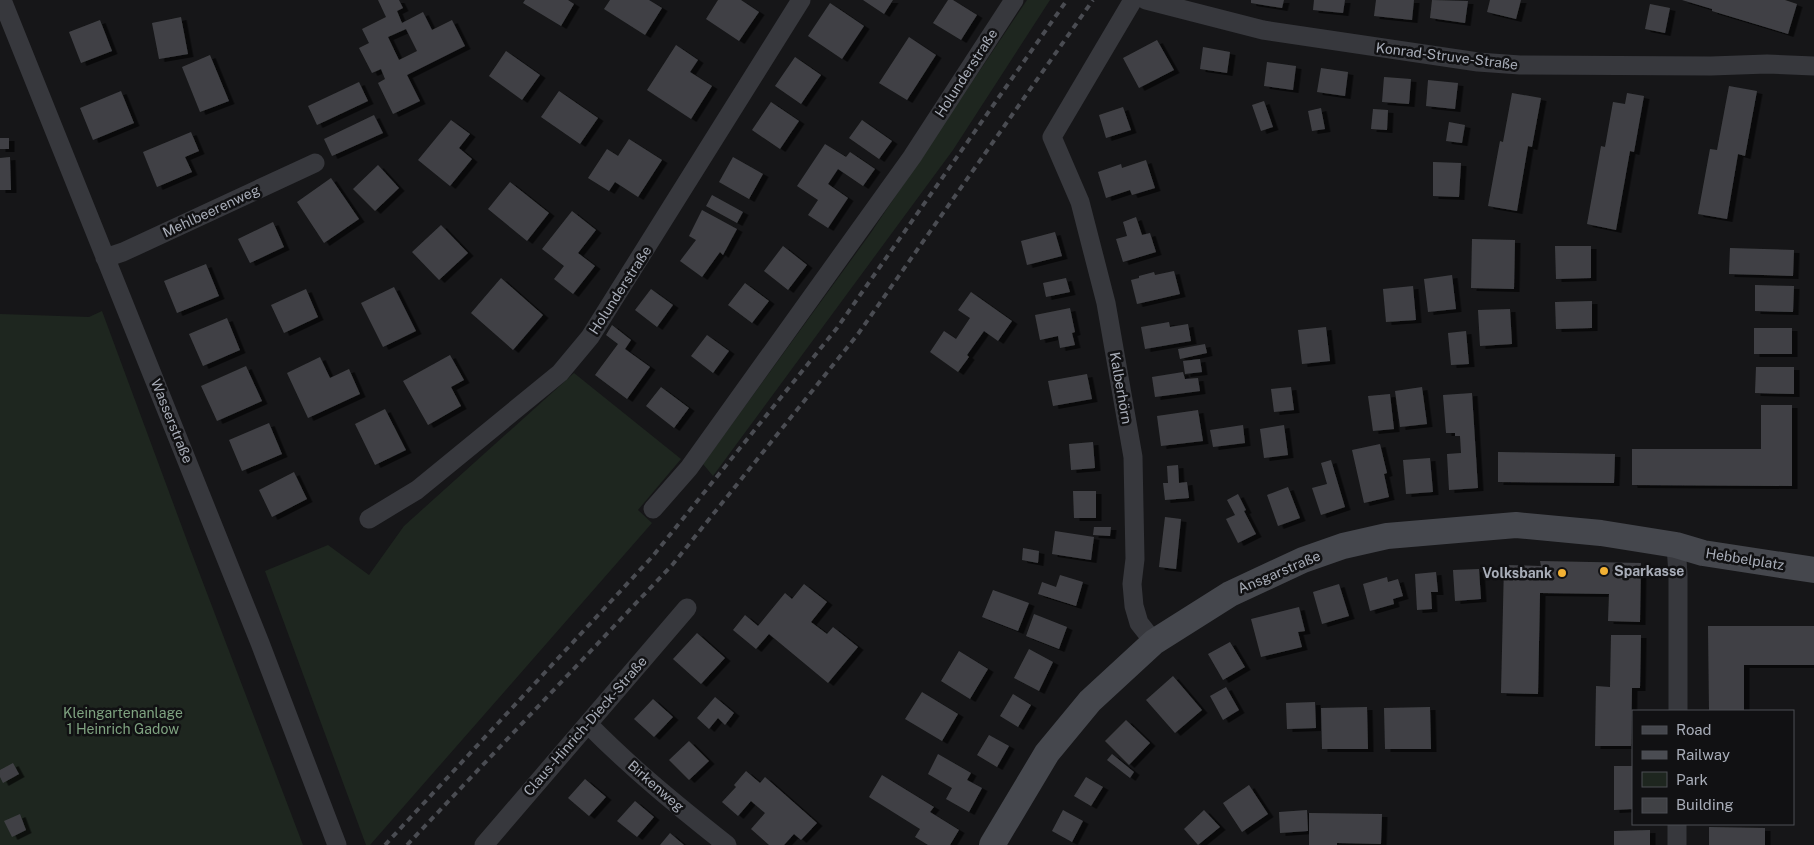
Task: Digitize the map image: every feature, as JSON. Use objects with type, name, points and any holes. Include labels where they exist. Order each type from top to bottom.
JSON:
[{"type":"street","name":"Wasserstraße","points":[[2,0],[260,643],[337,845]]},
{"type":"street","name":"Holunderstraße","points":[[369,519],[417,490],[560,374],[590,336],[801,0]]},
{"type":"street","name":"Holunderstraße","points":[[653,510],[689,468],[912,157],[1014,0]]},
{"type":"street","name":"Kalberhörn","points":[[1133,0],[1052,137],[1080,202],[1106,303],[1132,457],[1135,560],[1132,584],[1134,606],[1139,623],[1154,642]]},
{"type":"street","name":"Konrad-Struve-Straße","points":[[1146,0],[1263,30],[1478,62],[1520,66],[1711,66],[1767,64],[1814,66]]},
{"type":"street","name":"Mehlbeerenweg","points":[[106,258],[123,252],[315,163]]},
{"type":"street","name":"Ansgarstraße","points":[[992,845],[1047,753],[1090,701],[1154,642],[1230,594],[1303,560],[1343,546],[1387,536],[1516,525],[1601,533],[1676,545]]},
{"type":"street","name":"Hebbelplatz","points":[[1676,545],[1703,553],[1814,570]]},
{"type":"street","points":[[1676,545],[1678,575],[1678,710]]},
{"type":"street","name":"Claus-Hinrich-Dieck-Straße","points":[[484,845],[687,608]]},
{"type":"street","name":"Birkenweg","points":[[588,724],[604,741],[673,802],[727,845]]},
{"type":"street","points":[[1677,825],[1677,845]]},
{"type":"green space","points":[[1027,0],[1050,0],[953,150],[713,476],[703,464],[870,234]]},
{"type":"green space","name":"Kleingartenanlage 1 Heinrich Gadow","points":[[102,311],[303,845],[0,845],[0,314],[89,317]]},
{"type":"green space","points":[[574,373],[681,459],[638,510],[652,523],[370,845],[366,845],[265,571],[328,545],[369,575],[404,526]]},
{"type":"building","points":[[378,0],[399,0],[403,8],[397,11],[402,23],[423,12],[432,30],[452,20],[465,46],[407,75],[420,101],[393,114],[378,83],[385,79],[381,69],[372,73],[359,48],[369,43],[362,29],[386,17]],"holes":[[[406,29],[417,51],[399,60],[388,37]]]},
{"type":"building","points":[[525,0],[568,0],[574,4],[561,26],[523,3]]},
{"type":"building","points":[[610,0],[649,0],[662,8],[645,35],[604,9]]},
{"type":"building","points":[[718,0],[741,0],[759,12],[739,41],[706,19]]},
{"type":"building","points":[[863,0],[893,0],[884,14]]},
{"type":"building","points":[[948,0],[953,0],[977,15],[961,40],[933,23]]},
{"type":"building","points":[[1251,0],[1284,0],[1282,8],[1251,3]]},
{"type":"building","points":[[1314,0],[1345,0],[1343,13],[1313,10]]},
{"type":"building","points":[[1376,0],[1414,0],[1412,20],[1374,16]]},
{"type":"building","points":[[1432,0],[1468,1],[1465,23],[1430,18]]},
{"type":"building","points":[[1490,0],[1521,0],[1516,19],[1487,12]]},
{"type":"building","points":[[1682,0],[1785,0],[1797,4],[1788,34]]},
{"type":"building","points":[[830,3],[864,26],[842,59],[808,36]]},
{"type":"building","points":[[1650,4],[1670,8],[1665,33],[1645,29]]},
{"type":"building","points":[[181,17],[188,54],[159,59],[152,23]]},
{"type":"building","points":[[100,20],[112,51],[81,63],[69,32]]},
{"type":"building","points":[[909,37],[936,55],[907,100],[879,83]]},
{"type":"building","points":[[1157,40],[1174,70],[1139,88],[1123,58]]},
{"type":"building","points":[[676,45],[698,60],[690,72],[712,86],[691,119],[647,90]]},
{"type":"building","points":[[1203,47],[1230,52],[1227,73],[1200,69]]},
{"type":"building","points":[[506,51],[540,75],[522,100],[489,76]]},
{"type":"building","points":[[210,55],[229,101],[200,112],[182,67]]},
{"type":"building","points":[[795,57],[821,75],[801,104],[775,86]]},
{"type":"building","points":[[1267,62],[1296,66],[1293,90],[1264,86]]},
{"type":"building","points":[[1321,68],[1348,72],[1345,96],[1317,92]]},
{"type":"building","points":[[1384,77],[1411,79],[1409,104],[1382,102]]},
{"type":"building","points":[[1428,80],[1458,83],[1455,109],[1426,106]]},
{"type":"building","points":[[359,82],[368,101],[317,125],[308,106]]},
{"type":"building","points":[[1729,86],[1757,91],[1745,156],[1738,154],[1727,219],[1698,214],[1710,149],[1717,150]]},
{"type":"building","points":[[121,91],[134,123],[93,140],[80,108]]},
{"type":"building","points":[[559,91],[598,118],[580,144],[541,117]]},
{"type":"building","points":[[1512,93],[1541,98],[1532,147],[1528,146],[1517,211],[1488,206],[1500,141],[1503,142]]},
{"type":"building","points":[[1627,93],[1644,96],[1634,152],[1630,151],[1616,230],[1587,224],[1601,146],[1605,147],[1613,102],[1625,104]]},
{"type":"building","points":[[1264,101],[1273,127],[1261,131],[1252,105]]},
{"type":"building","points":[[771,102],[799,121],[780,149],[752,130]]},
{"type":"building","points":[[1123,107],[1131,130],[1106,138],[1099,115]]},
{"type":"building","points":[[1321,108],[1325,129],[1312,131],[1308,111]]},
{"type":"building","points":[[1373,109],[1388,110],[1387,130],[1371,129]]},
{"type":"building","points":[[374,115],[383,133],[332,156],[324,139]]},
{"type":"building","points":[[451,120],[470,134],[459,148],[472,159],[450,186],[418,160]]},
{"type":"building","points":[[862,120],[892,141],[879,159],[849,138]]},
{"type":"building","points":[[1449,122],[1465,125],[1462,143],[1446,141]]},
{"type":"building","points":[[191,132],[199,151],[185,157],[192,172],[157,187],[143,152]]},
{"type":"building","points":[[0,138],[9,138],[9,149],[0,149]]},
{"type":"building","points":[[629,139],[662,160],[638,197],[615,182],[609,191],[588,178],[607,149],[618,156]]},
{"type":"building","points":[[825,144],[846,157],[850,152],[875,169],[863,186],[838,169],[828,184],[848,198],[828,228],[808,215],[818,200],[797,186]]},
{"type":"building","points":[[10,157],[11,190],[0,190],[0,158]]},
{"type":"building","points":[[733,157],[763,174],[749,199],[719,182]]},
{"type":"building","points":[[1146,160],[1155,188],[1132,195],[1130,190],[1106,198],[1098,172],[1121,164],[1122,168]]},
{"type":"building","points":[[1433,162],[1461,163],[1459,197],[1433,196]]},
{"type":"building","points":[[378,165],[399,188],[375,211],[353,189]]},
{"type":"building","points":[[331,178],[359,219],[324,243],[297,202]]},
{"type":"building","points":[[510,182],[549,213],[527,241],[488,209]]},
{"type":"building","points":[[712,195],[743,212],[737,223],[706,206]]},
{"type":"building","points":[[702,210],[737,229],[723,255],[720,252],[702,277],[680,261],[696,240],[689,236]]},
{"type":"building","points":[[572,211],[596,230],[578,253],[595,266],[573,294],[554,279],[564,266],[542,249]]},
{"type":"building","points":[[1136,217],[1142,235],[1150,233],[1156,252],[1123,262],[1116,239],[1127,236],[1123,222]]},
{"type":"building","points":[[273,222],[284,247],[250,263],[238,239]]},
{"type":"building","points":[[441,225],[468,253],[439,280],[412,252]]},
{"type":"building","points":[[1055,232],[1062,256],[1027,265],[1021,241]]},
{"type":"building","points":[[1472,239],[1515,240],[1514,289],[1471,288]]},
{"type":"building","points":[[783,246],[807,265],[788,290],[764,271]]},
{"type":"building","points":[[1555,246],[1591,246],[1591,278],[1556,279]]},
{"type":"building","points":[[1730,248],[1794,250],[1793,276],[1729,274]]},
{"type":"building","points":[[206,264],[219,296],[177,313],[164,281]]},
{"type":"building","points":[[1174,271],[1180,294],[1137,304],[1131,280],[1154,272],[1155,275]]},
{"type":"building","points":[[1452,275],[1456,309],[1428,312],[1424,279]]},
{"type":"building","points":[[501,278],[543,315],[513,350],[471,313]]},
{"type":"building","points":[[1066,278],[1070,292],[1046,297],[1043,283]]},
{"type":"building","points":[[745,283],[769,301],[752,323],[728,305]]},
{"type":"building","points":[[1755,285],[1794,286],[1793,312],[1755,311]]},
{"type":"building","points":[[1413,286],[1416,320],[1386,322],[1383,289]]},
{"type":"building","points":[[394,287],[416,331],[383,347],[361,303]]},
{"type":"building","points":[[306,289],[318,317],[284,333],[271,305]]},
{"type":"building","points":[[651,289],[673,305],[657,327],[635,310]]},
{"type":"building","points":[[971,292],[1012,321],[998,341],[984,331],[967,355],[969,357],[958,372],[930,352],[944,331],[956,339],[970,318],[958,310]]},
{"type":"building","points":[[1592,301],[1592,328],[1556,329],[1555,302]]},
{"type":"building","points":[[1070,308],[1075,332],[1072,333],[1075,345],[1060,348],[1058,336],[1040,340],[1035,315]]},
{"type":"building","points":[[1510,309],[1512,344],[1480,346],[1478,310]]},
{"type":"building","points":[[227,318],[240,350],[203,366],[189,334]]},
{"type":"building","points":[[1169,322],[1170,327],[1188,324],[1191,341],[1145,349],[1141,327]]},
{"type":"building","points":[[612,325],[631,340],[625,349],[650,367],[627,399],[595,375],[618,344],[606,335]]},
{"type":"building","points":[[1326,327],[1330,361],[1302,364],[1298,330]]},
{"type":"building","points":[[1754,328],[1792,328],[1792,354],[1754,354]]},
{"type":"building","points":[[1466,331],[1469,364],[1451,365],[1448,333]]},
{"type":"building","points":[[707,335],[729,351],[713,373],[691,356]]},
{"type":"building","points":[[1205,344],[1207,353],[1180,359],[1178,349]]},
{"type":"building","points":[[450,355],[464,380],[451,387],[461,406],[428,425],[403,381]]},
{"type":"building","points":[[320,357],[330,378],[349,369],[360,394],[308,418],[287,373]]},
{"type":"building","points":[[1200,359],[1202,372],[1185,374],[1183,361]]},
{"type":"building","points":[[246,366],[262,401],[217,421],[201,386]]},
{"type":"building","points":[[1756,367],[1794,367],[1794,394],[1755,393]]},
{"type":"building","points":[[1183,372],[1185,379],[1198,378],[1200,391],[1155,397],[1152,377]]},
{"type":"building","points":[[1087,374],[1092,399],[1053,406],[1048,381]]},
{"type":"building","points":[[661,387],[689,408],[674,428],[646,406]]},
{"type":"building","points":[[1291,387],[1294,410],[1274,412],[1271,389]]},
{"type":"building","points":[[1422,387],[1427,424],[1400,427],[1395,391]]},
{"type":"building","points":[[1472,393],[1478,488],[1449,490],[1447,454],[1461,453],[1460,436],[1455,436],[1455,433],[1446,433],[1443,395]]},
{"type":"building","points":[[1390,394],[1394,429],[1373,431],[1368,396]]},
{"type":"building","points":[[1761,405],[1792,405],[1792,486],[1632,485],[1632,449],[1761,449]]},
{"type":"building","points":[[385,409],[406,450],[375,465],[355,424]]},
{"type":"building","points":[[1198,410],[1203,441],[1161,446],[1157,416]]},
{"type":"building","points":[[269,423],[282,454],[242,471],[229,440]]},
{"type":"building","points":[[1243,425],[1245,443],[1213,447],[1210,430]]},
{"type":"building","points":[[1284,425],[1288,455],[1264,458],[1260,429]]},
{"type":"building","points":[[1093,442],[1095,468],[1071,470],[1069,444]]},
{"type":"building","points":[[1380,444],[1387,473],[1384,474],[1389,497],[1364,503],[1352,450]]},
{"type":"building","points":[[1498,452],[1615,454],[1614,483],[1498,482]]},
{"type":"building","points":[[1430,458],[1433,492],[1406,494],[1403,460]]},
{"type":"building","points":[[1331,460],[1345,507],[1321,515],[1312,488],[1327,484],[1321,463]]},
{"type":"building","points":[[1178,465],[1179,483],[1187,482],[1189,498],[1165,500],[1163,483],[1168,483],[1167,466]]},
{"type":"building","points":[[294,472],[307,499],[272,517],[259,490]]},
{"type":"building","points":[[1288,487],[1300,518],[1278,526],[1267,495]]},
{"type":"building","points":[[1073,491],[1096,491],[1096,518],[1074,518]]},
{"type":"building","points":[[1238,494],[1246,510],[1244,511],[1256,534],[1238,543],[1226,519],[1235,515],[1227,500]]},
{"type":"building","points":[[1165,517],[1181,519],[1176,569],[1159,567]]},
{"type":"building","points":[[1094,527],[1111,527],[1110,536],[1093,535]]},
{"type":"building","points":[[1055,531],[1094,537],[1091,560],[1052,554]]},
{"type":"building","points":[[1023,548],[1039,551],[1038,563],[1022,560]]},
{"type":"building","points":[[1540,561],[1641,563],[1640,622],[1608,621],[1609,594],[1540,593],[1538,694],[1501,693],[1504,565],[1541,566]]},
{"type":"building","points":[[1479,569],[1481,599],[1455,601],[1453,570]]},
{"type":"building","points":[[1436,572],[1438,592],[1431,592],[1432,609],[1417,610],[1415,574]]},
{"type":"building","points":[[1060,575],[1083,582],[1076,606],[1038,594],[1042,582],[1056,587]]},
{"type":"building","points":[[1387,577],[1388,582],[1398,579],[1403,596],[1393,599],[1394,604],[1370,611],[1363,584]]},
{"type":"building","points":[[804,584],[827,602],[811,622],[827,634],[833,627],[858,647],[828,683],[769,634],[756,649],[733,630],[745,615],[758,626],[785,593],[792,599]]},
{"type":"building","points":[[1339,584],[1349,616],[1322,624],[1313,592]]},
{"type":"building","points":[[993,590],[1029,603],[1018,631],[982,617]]},
{"type":"building","points":[[1299,607],[1305,631],[1298,632],[1302,647],[1261,657],[1251,619]]},
{"type":"building","points":[[1034,614],[1067,627],[1059,649],[1026,636]]},
{"type":"building","points":[[1708,626],[1814,626],[1814,665],[1744,665],[1744,710],[1709,710]]},
{"type":"building","points":[[697,633],[725,658],[701,684],[673,659]]},
{"type":"building","points":[[1611,635],[1641,635],[1640,688],[1632,688],[1631,746],[1595,746],[1596,686],[1610,687]]},
{"type":"building","points":[[1230,642],[1245,667],[1223,680],[1208,654]]},
{"type":"building","points":[[1029,649],[1053,662],[1039,691],[1014,678]]},
{"type":"building","points":[[959,651],[988,669],[970,699],[941,681]]},
{"type":"building","points":[[1173,676],[1202,710],[1175,733],[1146,700]]},
{"type":"building","points":[[1226,687],[1239,710],[1223,720],[1210,696]]},
{"type":"building","points":[[922,692],[958,714],[942,741],[905,719]]},
{"type":"building","points":[[1013,694],[1031,705],[1018,727],[1000,716]]},
{"type":"building","points":[[715,697],[734,713],[725,725],[718,718],[709,729],[697,718]]},
{"type":"building","points":[[653,699],[673,717],[654,737],[634,719]]},
{"type":"building","points":[[1315,702],[1316,728],[1287,729],[1286,703]]},
{"type":"building","points":[[1367,707],[1368,749],[1322,749],[1321,708]]},
{"type":"building","points":[[1430,707],[1431,749],[1385,749],[1384,708]]},
{"type":"building","points":[[1126,720],[1150,743],[1129,765],[1105,741]]},
{"type":"building","points":[[989,735],[1009,746],[997,767],[977,755]]},
{"type":"building","points":[[689,741],[709,761],[689,780],[669,760]]},
{"type":"building","points":[[938,754],[971,773],[967,780],[982,788],[969,812],[946,799],[952,788],[928,774]]},
{"type":"building","points":[[1112,754],[1134,772],[1130,778],[1107,760]]},
{"type":"building","points":[[13,763],[19,774],[3,783],[0,777],[0,770]]},
{"type":"building","points":[[1614,766],[1632,766],[1632,809],[1614,810]]},
{"type":"building","points":[[746,771],[760,783],[765,777],[817,823],[801,840],[794,834],[784,845],[769,845],[751,829],[765,813],[751,801],[738,816],[722,802],[736,787],[734,785]]},
{"type":"building","points":[[882,775],[934,807],[930,812],[959,830],[950,845],[928,845],[915,837],[920,829],[869,797]]},
{"type":"building","points":[[1086,777],[1103,787],[1091,806],[1074,796]]},
{"type":"building","points":[[585,779],[606,797],[589,816],[568,798]]},
{"type":"building","points":[[1249,785],[1268,814],[1242,832],[1223,803]]},
{"type":"building","points":[[635,801],[654,817],[637,837],[617,821]]},
{"type":"building","points":[[1063,810],[1083,821],[1072,842],[1052,831]]},
{"type":"building","points":[[1204,810],[1220,827],[1198,845],[1184,829]]},
{"type":"building","points":[[1307,810],[1308,831],[1280,833],[1279,812]]},
{"type":"building","points":[[1309,813],[1382,814],[1381,844],[1337,843],[1337,845],[1309,845]]},
{"type":"building","points":[[20,814],[26,830],[12,837],[4,821]]},
{"type":"building","points":[[1709,827],[1765,828],[1765,845],[1709,845]]},
{"type":"building","points":[[1650,830],[1650,845],[1614,845],[1614,831]]},
{"type":"building","points":[[670,833],[684,845],[660,845]]},
{"type":"railway","points":[[385,845],[652,557],[837,328],[1067,0]]},
{"type":"railway","points":[[407,845],[673,564],[858,334],[1093,0]]},
{"type":"place","name":"Sparkasse","points":[[1604,571]]},
{"type":"place","name":"Volksbank","points":[[1562,573]]}]
